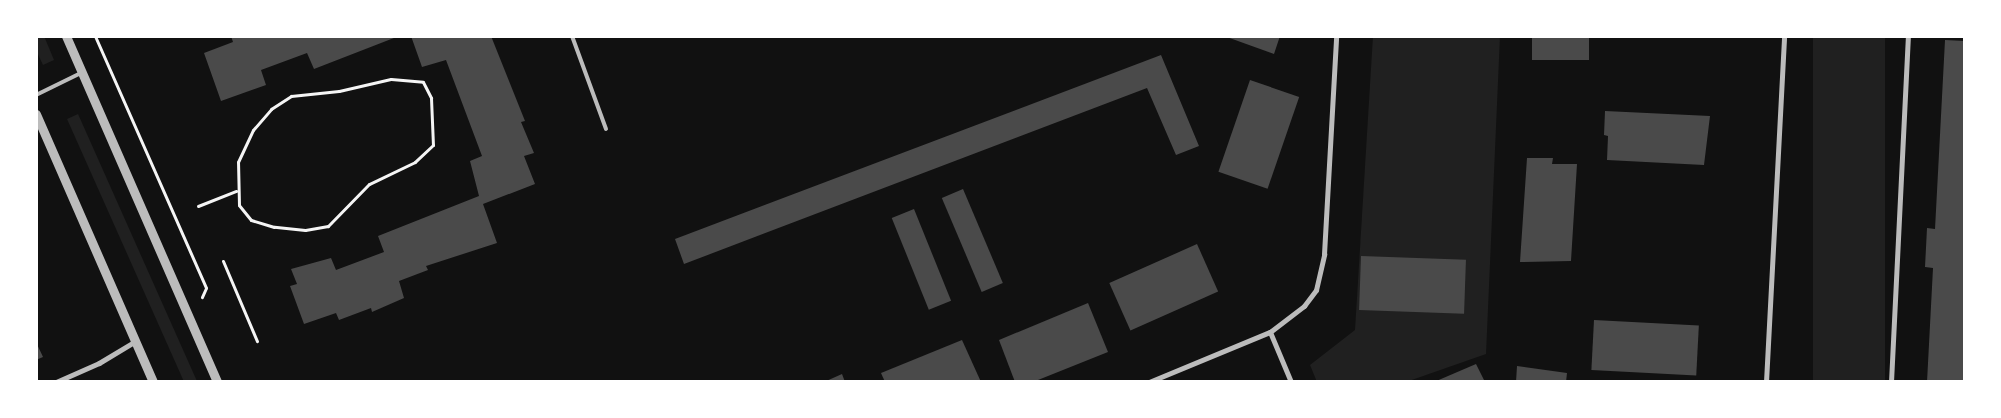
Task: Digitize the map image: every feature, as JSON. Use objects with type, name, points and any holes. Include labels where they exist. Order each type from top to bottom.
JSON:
[{"type":"street","points":[[66,36],[217,382]]},
{"type":"street","points":[[1150,382],[1270,332],[1304,306],[1316,290],[1322,273],[1336,36]]},
{"type":"street","points":[[1766,382],[1784,36]]},
{"type":"street","points":[[1891,382],[1908,36]]},
{"type":"street","points":[[36,114],[153,382]]},
{"type":"street","points":[[1270,332],[1291,382]]},
{"type":"street","points":[[56,382],[99,363],[134,342]]},
{"type":"lane","points":[[572,36],[606,129]]},
{"type":"lane","points":[[36,95],[82,73]]},
{"type":"path","points":[[95,36],[206,288],[192,323]]},
{"type":"path","points":[[391,79],[423,82],[430,98],[433,145],[415,162],[370,184],[328,226],[305,230],[274,227],[251,220],[239,206],[236,191],[238,162],[253,130],[271,109],[291,96],[339,91],[391,79]]},
{"type":"path","points":[[198,206],[236,191]]},
{"type":"path","points":[[223,262],[257,341]]},
{"type":"shaded area","points":[[36,36],[44,36],[54,60],[43,65],[36,50]]},
{"type":"shaded area","points":[[1373,36],[1500,36],[1486,354],[1406,382],[1317,382],[1310,365],[1355,330]]},
{"type":"shaded area","points":[[1813,36],[1885,36],[1885,382],[1813,382]]},
{"type":"shaded area","points":[[78,114],[197,381],[184,382],[67,119]]},
{"type":"building","points":[[231,36],[399,36],[314,69],[307,53],[261,70],[266,85],[221,101],[204,53],[233,42]]},
{"type":"building","points":[[411,36],[491,36],[525,121],[521,122],[534,153],[524,156],[535,184],[483,204],[497,243],[426,266],[428,270],[399,281],[404,298],[372,312],[371,308],[339,320],[336,313],[304,324],[290,286],[297,284],[291,269],[331,258],[336,270],[384,252],[378,236],[479,196],[470,161],[482,156],[446,60],[422,67]]},
{"type":"building","points":[[1224,36],[1280,36],[1274,54]]},
{"type":"building","points":[[1532,36],[1589,36],[1589,60],[1532,60]]},
{"type":"building","points":[[1945,40],[1965,41],[1965,382],[1927,382],[1933,268],[1925,267],[1927,228],[1935,229]]},
{"type":"building","points":[[1161,55],[1199,146],[1176,155],[1147,88],[684,264],[675,239]]},
{"type":"building","points":[[1250,80],[1299,97],[1268,189],[1218,172]]},
{"type":"building","points":[[1605,111],[1710,116],[1704,165],[1607,160],[1608,136],[1604,135]]},
{"type":"building","points":[[1527,158],[1553,158],[1552,164],[1577,164],[1571,261],[1520,262]]},
{"type":"building","points":[[963,189],[1003,283],[982,292],[942,198]]},
{"type":"building","points":[[914,209],[951,301],[929,310],[892,218]]},
{"type":"building","points":[[1197,244],[1218,292],[1130,331],[1109,283]]},
{"type":"building","points":[[1361,256],[1466,260],[1464,314],[1359,310]]},
{"type":"building","points":[[1088,303],[1108,352],[1033,382],[1015,382],[999,340]]},
{"type":"building","points":[[1594,320],[1699,325],[1696,375],[1591,370]]},
{"type":"building","points":[[962,340],[981,382],[885,382],[881,373]]},
{"type":"building","points":[[36,342],[43,357],[36,360]]},
{"type":"building","points":[[1476,364],[1485,382],[1434,382]]},
{"type":"building","points":[[1517,366],[1567,373],[1566,382],[1516,382]]},
{"type":"building","points":[[842,374],[845,382],[824,382]]}]
